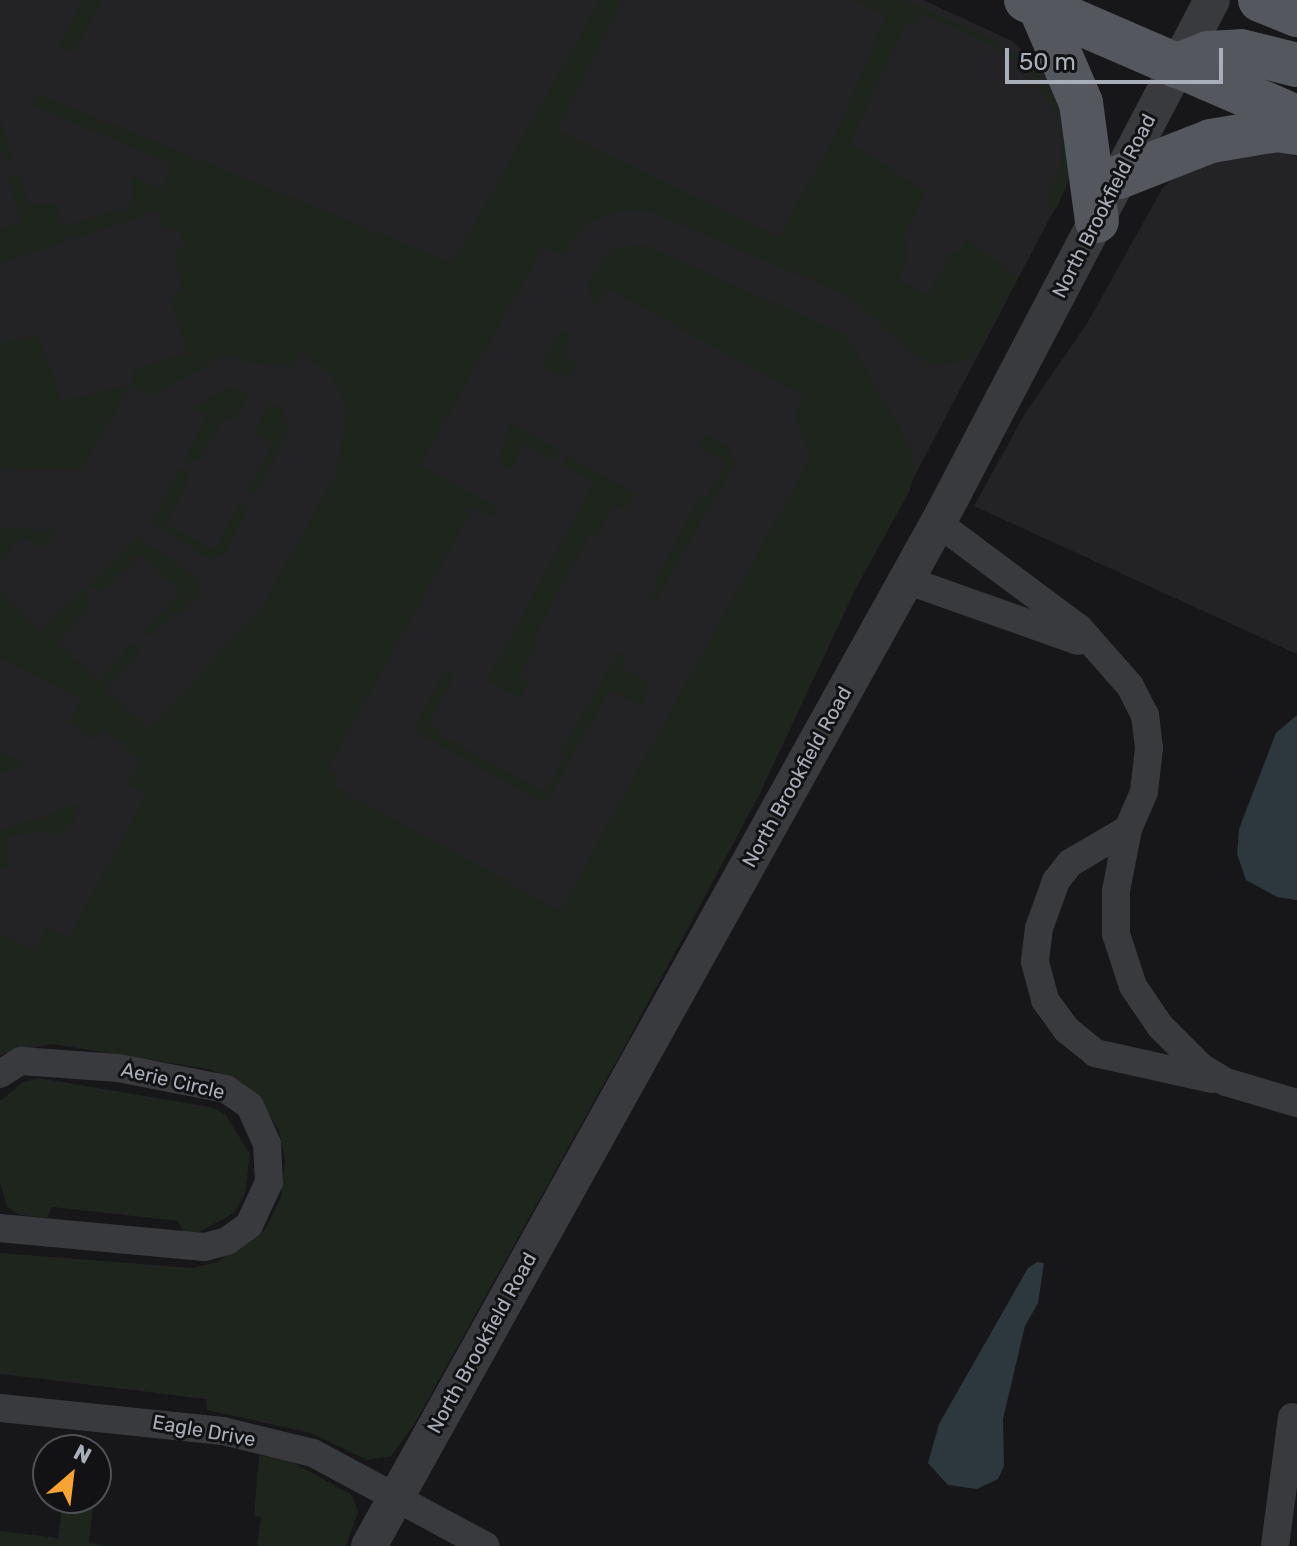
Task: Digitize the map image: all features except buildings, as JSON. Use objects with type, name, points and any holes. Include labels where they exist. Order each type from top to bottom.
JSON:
[{"type":"main road","points":[[1260,0],[1297,15]]},
{"type":"main road","points":[[1032,3],[1297,117]]},
{"type":"main road","points":[[1032,3],[1081,103],[1097,221]]},
{"type":"main road","points":[[1176,66],[1208,53],[1241,51],[1297,65]]},
{"type":"main road","points":[[1119,177],[1211,141],[1277,130],[1297,133]]},
{"type":"street","name":"North Brookfield Road","points":[[369,1546],[938,523],[1212,0]]},
{"type":"street","points":[[938,523],[1079,628],[1111,659],[1145,715],[1149,748],[1144,792],[1128,829],[1116,891],[1116,934],[1133,986],[1179,1048],[1226,1082]]},
{"type":"street","points":[[906,580],[1025,619],[1111,659]]},
{"type":"street","points":[[1128,829],[1070,863],[1056,881],[1039,928],[1036,951],[1045,1000],[1067,1030],[1095,1053],[1226,1082],[1297,1103]]},
{"type":"street","name":"Aerie Circle","points":[[0,1074],[21,1061],[118,1068],[226,1089],[250,1106],[267,1144],[269,1182],[249,1225],[227,1241],[204,1247],[0,1228]]},
{"type":"street","name":"Eagle Drive","points":[[0,1408],[223,1431],[313,1453],[486,1546]]},
{"type":"street","points":[[1275,1546],[1292,1417]]},
{"type":"shaded area","points":[[0,0],[923,0],[1012,41],[1055,81],[1066,187],[855,590],[759,795],[621,1053],[57,991],[0,960]]},
{"type":"shaded area","points":[[83,0],[102,0],[74,52],[58,45]]},
{"type":"shaded area","points":[[600,0],[623,0],[558,131],[778,237],[835,136],[886,15],[855,0],[903,0],[984,35],[1016,55],[1043,80],[1062,111],[1072,171],[1066,187],[1056,209],[1047,208],[1048,191],[1061,167],[1061,135],[1052,108],[1028,71],[995,46],[922,14],[915,25],[906,24],[850,143],[926,192],[905,235],[907,261],[898,280],[928,295],[952,250],[959,253],[967,239],[1018,278],[973,359],[930,367],[848,296],[647,210],[617,211],[589,222],[562,255],[544,247],[420,465],[497,508],[497,513],[491,517],[473,508],[328,769],[339,775],[334,786],[560,911],[807,464],[810,453],[794,418],[804,396],[607,288],[593,309],[588,279],[615,247],[646,246],[846,335],[911,447],[915,472],[909,492],[855,590],[759,795],[621,1053],[415,1423],[391,1456],[367,1460],[311,1433],[207,1410],[206,1399],[0,1374],[0,1253],[193,1268],[217,1262],[265,1230],[281,1197],[285,1160],[279,1131],[264,1106],[242,1083],[208,1069],[52,1044],[0,1055],[0,933],[34,950],[47,928],[69,937],[146,795],[127,784],[140,762],[106,729],[91,739],[70,722],[80,699],[0,658],[0,593],[40,632],[83,590],[90,596],[88,610],[57,643],[98,681],[134,642],[140,651],[106,689],[149,729],[262,607],[336,474],[347,409],[333,378],[303,352],[290,369],[221,357],[152,396],[132,384],[82,470],[0,471],[0,344],[38,334],[62,401],[131,384],[134,369],[187,353],[170,296],[182,290],[174,251],[185,246],[178,229],[164,230],[157,212],[0,263],[0,229],[21,222],[7,176],[19,173],[28,204],[54,203],[64,226],[131,205],[131,175],[162,189],[172,164],[32,105],[38,94],[452,263]]},
{"type":"shaded area","points":[[0,119],[13,159],[4,162],[0,148]]},
{"type":"shaded area","points":[[1271,148],[1297,157],[1297,654],[974,506],[1024,415],[1088,322],[1162,189],[1182,170]]},
{"type":"shaded area","points":[[561,330],[571,335],[563,356],[578,364],[570,377],[548,371],[543,361]]},
{"type":"shaded area","points":[[226,387],[250,392],[233,422],[224,418],[202,457],[189,464],[184,460],[207,416],[194,408]]},
{"type":"shaded area","points":[[269,403],[283,409],[288,432],[258,491],[251,494],[247,491],[272,444],[254,433]]},
{"type":"shaded area","points":[[510,422],[560,452],[554,461],[524,444],[512,468],[505,468],[498,462]]},
{"type":"shaded area","points":[[704,434],[729,448],[735,464],[654,603],[649,600],[657,584],[654,582],[701,495],[707,497],[726,463],[697,446]]},
{"type":"shaded area","points":[[568,456],[635,493],[625,510],[614,505],[597,536],[590,534],[533,639],[538,644],[520,676],[530,681],[521,698],[487,680],[594,482],[562,465]]},
{"type":"shaded area","points":[[180,467],[189,475],[187,484],[166,524],[214,550],[240,503],[247,511],[225,553],[211,560],[151,522]]},
{"type":"shaded area","points":[[0,528],[54,529],[56,534],[42,548],[22,536],[0,561]]},
{"type":"shaded area","points":[[137,537],[198,578],[200,596],[148,636],[144,632],[180,592],[140,555],[101,593],[89,585]]},
{"type":"shaded area","points":[[619,652],[625,655],[623,668],[648,681],[644,705],[609,692],[545,804],[413,730],[445,671],[454,676],[429,723],[440,729],[438,734],[545,792],[564,757],[559,753]]},
{"type":"shaded area","points":[[1297,715],[1297,900],[1277,897],[1246,880],[1237,854],[1239,829],[1276,733]]},
{"type":"shaded area","points":[[0,751],[25,765],[0,773]]},
{"type":"shaded area","points":[[78,804],[76,820],[56,836],[48,831],[7,836],[9,869],[0,868],[0,831]]},
{"type":"shaded area","points":[[39,1078],[210,1107],[225,1114],[250,1154],[245,1194],[234,1213],[197,1233],[184,1233],[178,1221],[52,1207],[47,1218],[20,1215],[7,1207],[0,1182],[0,1101],[23,1082]]},
{"type":"shaded area","points":[[1037,1262],[1044,1263],[1038,1303],[1025,1326],[1003,1419],[1004,1466],[998,1479],[977,1489],[948,1485],[928,1463],[939,1424],[1028,1268]]},
{"type":"shaded area","points":[[259,1455],[294,1463],[352,1495],[358,1512],[346,1546],[257,1546],[261,1517],[254,1516]]},
{"type":"shaded area","points":[[61,1514],[92,1514],[89,1543],[109,1546],[0,1546],[0,1531],[58,1538]]}]
